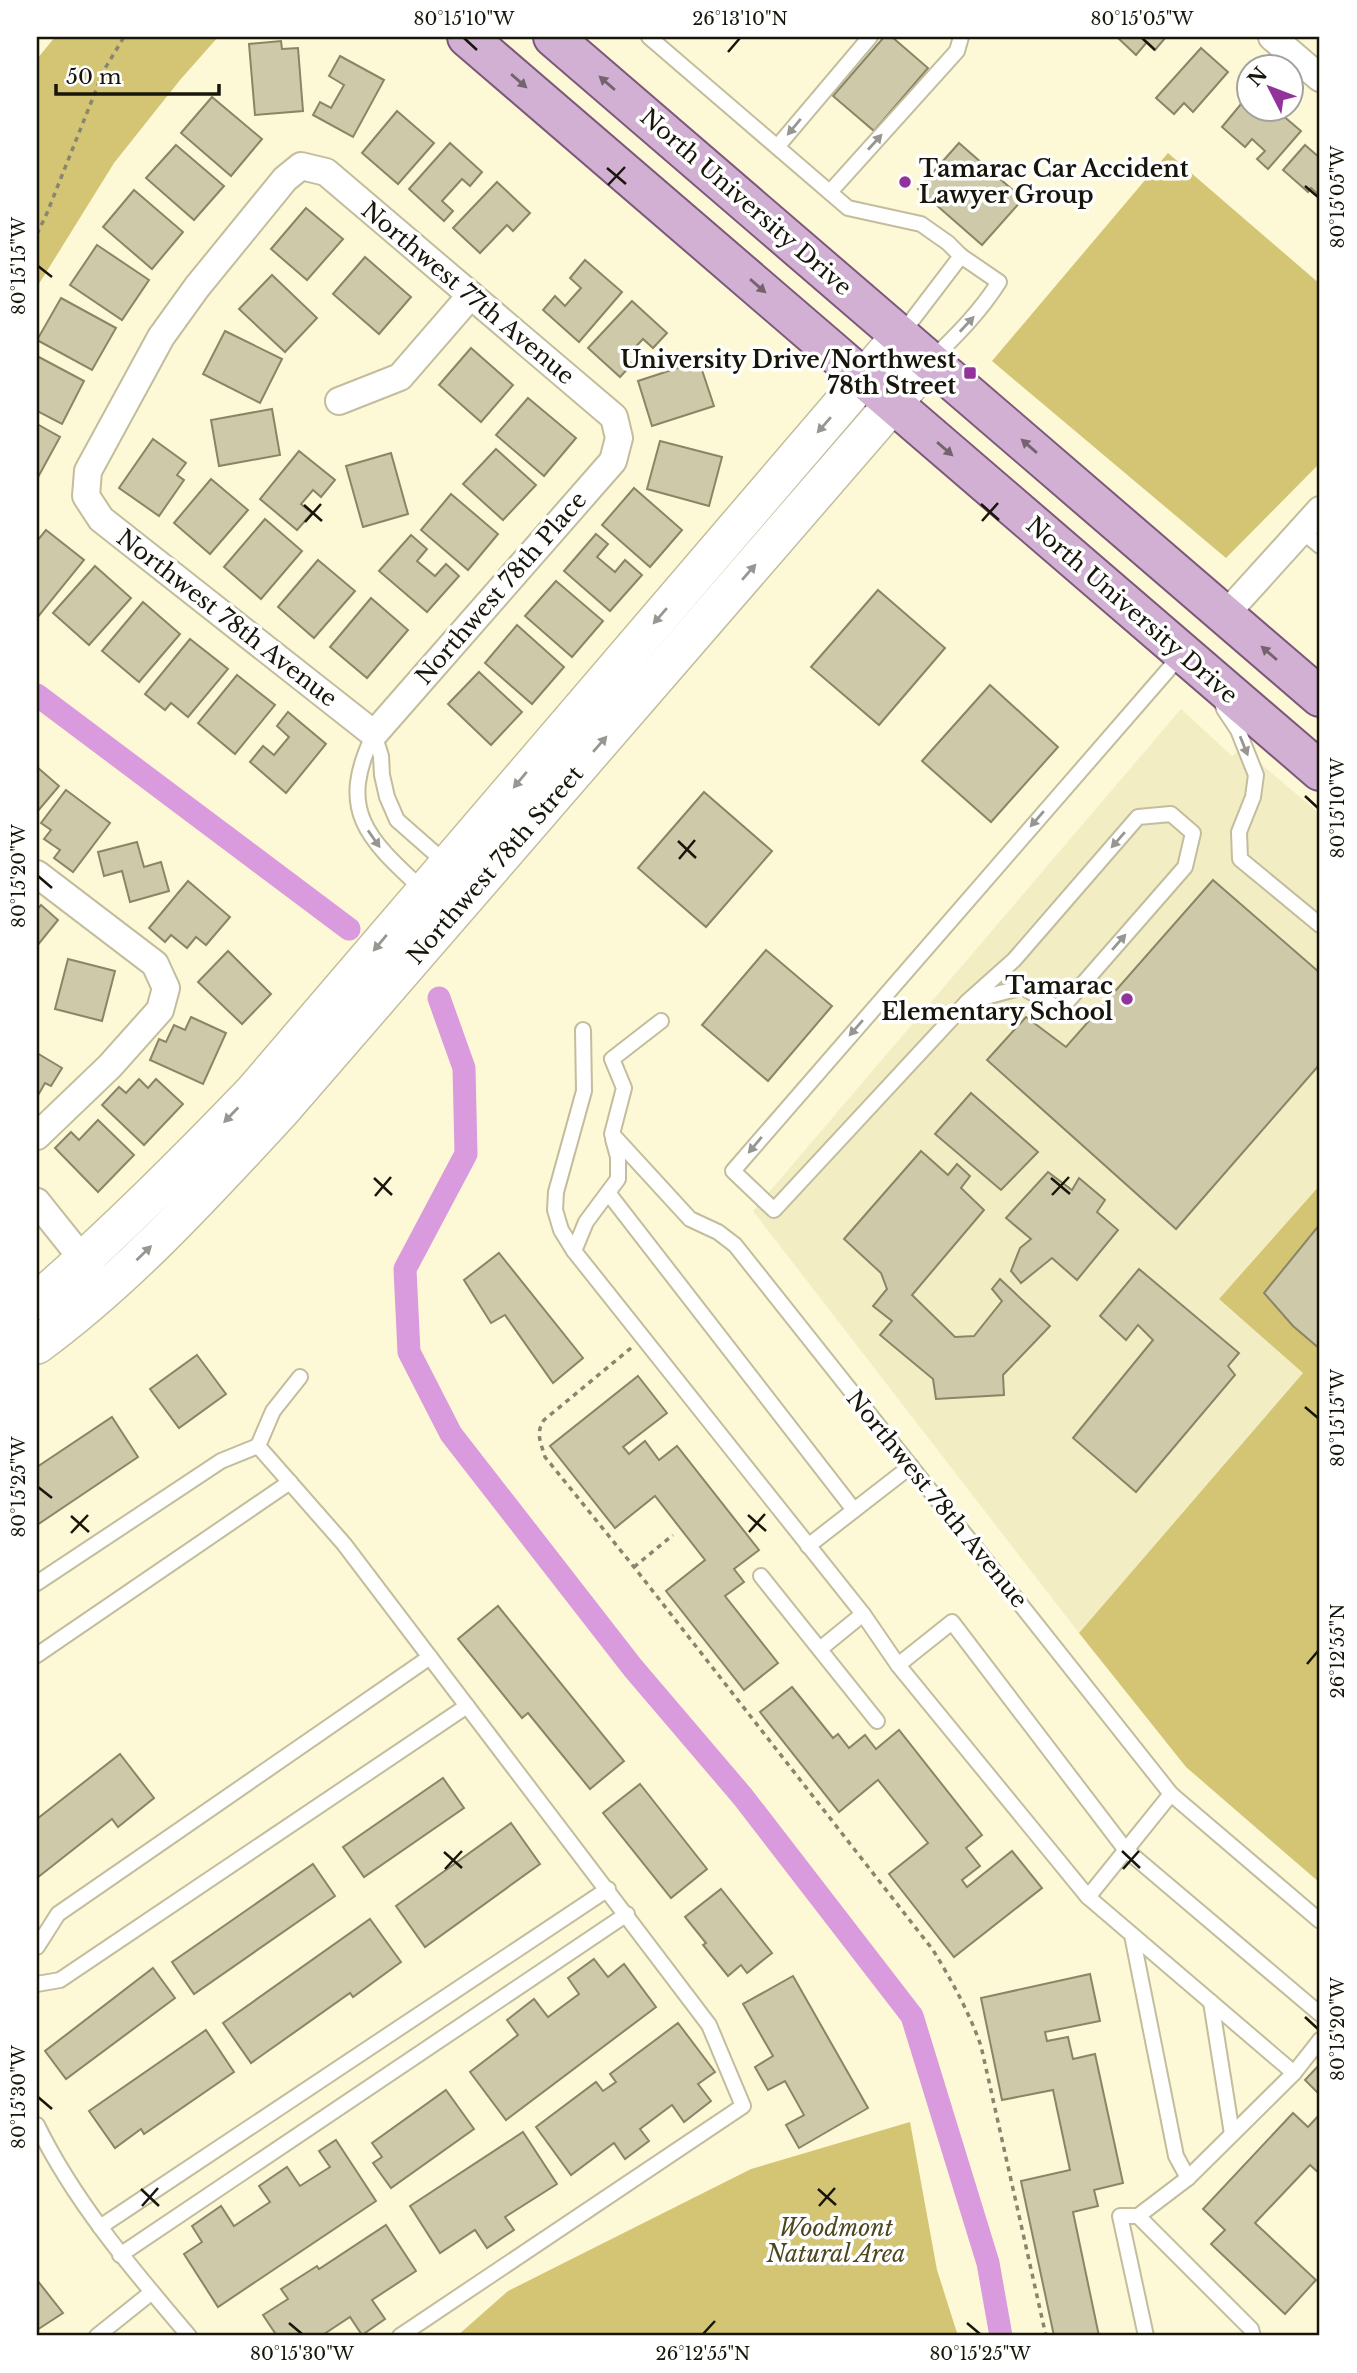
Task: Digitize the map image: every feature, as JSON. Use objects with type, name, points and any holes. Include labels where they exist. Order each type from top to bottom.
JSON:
[{"type":"main road","name":"North University Drive","points":[[467,37],[1320,771]]},
{"type":"main road","name":"North University Drive","points":[[553,37],[1320,697]]},
{"type":"street","points":[[1272,37],[1320,78]]},
{"type":"street","name":"Northwest 77th Avenue","points":[[86,496],[88,471],[161,337],[197,287],[285,179],[301,166],[326,172],[614,417],[619,438]]},
{"type":"street","points":[[339,401],[400,377],[471,295]]},
{"type":"street","name":"Northwest 78th Street","points":[[37,1345],[106,1288],[211,1186],[337,1048],[449,890],[900,335]]},
{"type":"street","name":"Northwest 78th Street","points":[[37,1301],[166,1182],[449,890],[894,404],[930,361]]},
{"type":"street","name":"Northwest 78th Place","points":[[374,734],[613,461],[619,438]]},
{"type":"street","name":"Northwest 78th Avenue","points":[[86,496],[101,519],[374,734]]},
{"type":"street","points":[[1225,615],[1311,539],[1320,510]]},
{"type":"street","points":[[37,874],[155,964],[166,988],[160,1010],[110,1066],[37,1136]]},
{"type":"street","points":[[37,1202],[106,1288]]},
{"type":"lane","points":[[649,37],[848,208],[921,224],[999,282],[973,318],[930,361]]},
{"type":"lane","points":[[777,147],[870,37]]},
{"type":"lane","points":[[830,192],[957,51],[961,37]]},
{"type":"lane","points":[[900,335],[961,256]]},
{"type":"lane","points":[[967,1002],[1023,987],[1060,1010],[1185,867],[1193,833],[1171,814],[1138,817],[1014,960],[967,1002],[774,1210],[733,1171],[1183,653]]},
{"type":"lane","points":[[1219,684],[1224,709],[1238,730],[1256,775],[1253,797],[1239,832],[1240,859],[1320,925]]},
{"type":"lane","points":[[374,734],[365,751],[356,788],[363,822],[376,844],[449,890]]},
{"type":"lane","points":[[374,734],[381,756],[387,797],[397,820],[449,890]]},
{"type":"lane","points":[[574,1251],[586,1222],[618,1179],[618,1157],[612,1135],[624,1088],[612,1059],[661,1021]]},
{"type":"lane","points":[[583,1030],[584,1091],[556,1192],[555,1210],[561,1230],[574,1251],[863,1615],[898,1665],[1088,1897],[1294,2073]]},
{"type":"lane","name":"Northwest 78th Avenue","points":[[612,1135],[690,1219],[718,1232],[734,1245],[1171,1794],[1320,1921]]},
{"type":"lane","points":[[609,1194],[854,1510]]},
{"type":"lane","points":[[37,1583],[221,1461],[258,1446],[273,1411],[300,1377]]},
{"type":"lane","points":[[258,1446],[344,1544],[709,2025],[743,2106],[400,2336]]},
{"type":"lane","points":[[808,1546],[911,1466]]},
{"type":"lane","points":[[37,1654],[290,1482]]},
{"type":"lane","points":[[761,1576],[877,1721]]},
{"type":"lane","points":[[820,1649],[863,1615]]},
{"type":"lane","points":[[898,1665],[952,1622],[1125,1849],[1320,2014]]},
{"type":"lane","points":[[37,1947],[58,1914],[430,1657]]},
{"type":"lane","points":[[37,1984],[60,1980],[467,1706]]},
{"type":"lane","points":[[1088,1897],[1171,1794]]},
{"type":"lane","points":[[100,2227],[608,1889]]},
{"type":"lane","points":[[120,2255],[627,1914]]},
{"type":"lane","points":[[1132,1935],[1176,2156],[1188,2178]]},
{"type":"lane","points":[[1212,2003],[1232,2134]]},
{"type":"lane","points":[[1146,2336],[1120,2216],[1138,2216],[1188,2178],[1294,2073],[1320,2040]]},
{"type":"lane","points":[[37,2125],[71,2185],[120,2255],[188,2336]]},
{"type":"lane","points":[[1138,2216],[1251,2329],[1253,2336]]},
{"type":"lane","points":[[97,2336],[152,2292]]},
{"type":"path","points":[[37,234],[104,70],[124,37]]},
{"type":"path","points":[[643,1338],[544,1420],[539,1428],[539,1438],[545,1457],[933,1950],[968,2011],[981,2046],[1046,2336]]},
{"type":"path","points":[[634,1567],[673,1535]]},
{"type":"shaded area","name":"Tamarac Elementary School","points":[[1181,709],[1232,756],[1242,748],[1320,814],[1320,1185],[1219,1299],[1303,1373],[1079,1633],[753,1211]]},
{"type":"green space","points":[[55,37],[218,37],[114,163],[37,287],[37,59]]},
{"type":"green space","points":[[1168,153],[1320,284],[1320,463],[1226,558],[992,361]]},
{"type":"green space","points":[[1320,1185],[1320,1883],[1186,1767],[1079,1633],[1303,1373],[1219,1299]]},
{"type":"green space","name":"Woodmont Natural Area","points":[[910,2122],[937,2270],[958,2336],[457,2336],[508,2291],[751,2169]]},
{"type":"building","points":[[884,37],[892,37],[928,68],[874,131],[833,96]]},
{"type":"building","points":[[1117,37],[1166,37],[1155,50],[1147,42],[1136,55]]},
{"type":"building","points":[[281,41],[282,49],[298,48],[303,111],[255,115],[249,44]]},
{"type":"building","points":[[1201,48],[1228,72],[1193,112],[1184,103],[1174,114],[1156,98]]},
{"type":"building","points":[[340,56],[384,80],[353,137],[313,115],[320,102],[331,108],[344,85],[329,76]]},
{"type":"building","points":[[212,97],[262,139],[231,176],[181,133]]},
{"type":"building","points":[[397,111],[434,143],[398,184],[362,153]]},
{"type":"building","points":[[1234,112],[1234,122],[1290,122],[1301,131],[1268,169],[1257,159],[1265,151],[1252,139],[1245,147],[1222,127]]},
{"type":"building","points":[[450,143],[482,172],[470,186],[462,179],[442,201],[453,211],[444,221],[409,189]]},
{"type":"building","points":[[959,143],[1023,199],[982,245],[918,189]]},
{"type":"building","points":[[176,145],[224,186],[194,220],[146,178]]},
{"type":"building","points":[[1305,145],[1320,158],[1320,196],[1311,188],[1308,192],[1283,170]]},
{"type":"building","points":[[497,182],[530,213],[513,231],[507,225],[480,253],[453,228]]},
{"type":"building","points":[[134,190],[183,232],[152,269],[103,227]]},
{"type":"building","points":[[306,208],[343,239],[307,280],[271,249]]},
{"type":"building","points":[[97,245],[149,280],[122,320],[70,285]]},
{"type":"building","points":[[365,257],[411,297],[379,334],[333,294]]},
{"type":"building","points":[[585,260],[622,292],[579,342],[543,310],[555,296],[565,306],[581,288],[570,278]]},
{"type":"building","points":[[272,275],[317,318],[285,352],[239,309]]},
{"type":"building","points":[[61,298],[116,328],[92,370],[37,340]]},
{"type":"building","points":[[632,301],[667,333],[653,348],[643,339],[625,358],[632,364],[620,377],[588,348]]},
{"type":"building","points":[[225,331],[282,359],[260,403],[203,374]]},
{"type":"building","points":[[471,348],[513,385],[481,422],[439,385]]},
{"type":"building","points":[[37,356],[84,381],[62,424],[37,411]]},
{"type":"building","points":[[699,361],[714,406],[652,426],[638,381]]},
{"type":"building","points":[[528,398],[576,438],[544,476],[496,435]]},
{"type":"building","points":[[272,409],[280,455],[219,466],[211,420]]},
{"type":"building","points":[[37,424],[60,437],[37,479]]},
{"type":"building","points":[[153,439],[186,463],[177,475],[184,480],[159,516],[119,488]]},
{"type":"building","points":[[660,441],[722,457],[709,506],[647,489]]},
{"type":"building","points":[[496,449],[536,485],[503,520],[463,484]]},
{"type":"building","points":[[299,451],[335,480],[321,497],[313,490],[301,504],[312,513],[297,530],[260,499]]},
{"type":"building","points":[[391,453],[408,514],[363,527],[346,466]]},
{"type":"building","points":[[211,479],[248,510],[210,554],[174,523]]},
{"type":"building","points":[[634,488],[682,530],[650,567],[602,525]]},
{"type":"building","points":[[451,494],[498,534],[468,570],[421,530]]},
{"type":"building","points":[[265,519],[302,551],[261,599],[224,567]]},
{"type":"building","points":[[46,530],[84,560],[37,618],[37,541]]},
{"type":"building","points":[[596,534],[608,544],[597,557],[615,572],[625,560],[642,575],[610,611],[564,571]]},
{"type":"building","points":[[411,535],[427,549],[417,561],[435,576],[446,564],[459,576],[427,612],[379,571]]},
{"type":"building","points":[[318,560],[355,591],[314,638],[278,607]]},
{"type":"building","points":[[95,566],[131,598],[89,645],[53,613]]},
{"type":"building","points":[[556,581],[603,621],[572,657],[525,616]]},
{"type":"building","points":[[878,590],[945,648],[879,725],[811,667]]},
{"type":"building","points":[[371,598],[408,630],[367,678],[330,647]]},
{"type":"building","points":[[143,602],[180,634],[139,682],[102,651]]},
{"type":"building","points":[[517,625],[564,667],[532,704],[485,663]]},
{"type":"building","points":[[190,639],[228,669],[188,717],[171,703],[165,710],[145,694]]},
{"type":"building","points":[[479,672],[522,712],[491,745],[448,704]]},
{"type":"building","points":[[237,675],[275,705],[235,754],[198,723]]},
{"type":"building","points":[[990,685],[1058,747],[991,822],[922,761]]},
{"type":"building","points":[[288,712],[326,744],[286,793],[250,762],[263,746],[274,755],[289,737],[277,726]]},
{"type":"building","points":[[37,767],[59,786],[37,812]]},
{"type":"building","points":[[66,790],[110,823],[73,872],[54,858],[60,850],[44,839],[51,830],[41,823]]},
{"type":"building","points":[[704,792],[772,851],[706,927],[638,868]]},
{"type":"building","points":[[137,842],[144,867],[161,862],[169,891],[130,902],[122,871],[104,876],[98,852]]},
{"type":"building","points":[[1213,880],[1320,973],[1320,1064],[1176,1229],[987,1060],[1026,1017],[1066,1047]]},
{"type":"building","points":[[188,881],[230,917],[206,945],[196,937],[187,948],[171,935],[165,942],[149,928]]},
{"type":"building","points":[[41,905],[58,920],[37,946],[37,910]]},
{"type":"building","points":[[766,950],[832,1006],[768,1081],[702,1025]]},
{"type":"building","points":[[228,951],[271,994],[242,1024],[198,982]]},
{"type":"building","points":[[68,959],[115,971],[102,1021],[55,1009]]},
{"type":"building","points":[[191,1017],[226,1033],[203,1084],[150,1060],[159,1039],[166,1042],[174,1025],[185,1030]]},
{"type":"building","points":[[37,1053],[62,1068],[51,1086],[45,1083],[37,1097]]},
{"type":"building","points":[[139,1079],[148,1088],[156,1079],[183,1104],[144,1145],[102,1105],[119,1087],[126,1093]]},
{"type":"building","points":[[971,1093],[1038,1152],[1001,1190],[935,1134]]},
{"type":"building","points":[[98,1120],[134,1155],[98,1192],[55,1148],[71,1132],[79,1140]]},
{"type":"building","points":[[921,1151],[948,1175],[957,1164],[970,1176],[961,1188],[984,1210],[912,1295],[955,1337],[974,1336],[1002,1301],[992,1289],[1000,1279],[1050,1326],[1003,1375],[1004,1395],[936,1399],[933,1379],[880,1335],[892,1321],[873,1306],[887,1289],[881,1273],[844,1239]]},
{"type":"building","points":[[1048,1172],[1072,1190],[1079,1178],[1105,1200],[1097,1212],[1118,1230],[1077,1280],[1052,1258],[1021,1283],[1011,1271],[1020,1248],[1031,1239],[1006,1218]]},
{"type":"building","points":[[1320,1224],[1320,1349],[1293,1326],[1264,1293]]},
{"type":"building","points":[[499,1253],[583,1358],[553,1383],[505,1315],[491,1323],[464,1280]]},
{"type":"building","points":[[1139,1269],[1239,1353],[1228,1366],[1235,1375],[1136,1492],[1073,1438],[1153,1340],[1138,1325],[1126,1340],[1100,1316]]},
{"type":"building","points":[[197,1355],[226,1394],[179,1428],[150,1389]]},
{"type":"building","points":[[638,1376],[667,1413],[623,1447],[629,1454],[645,1441],[659,1460],[677,1446],[759,1550],[734,1569],[744,1582],[725,1596],[778,1663],[744,1690],[666,1591],[705,1560],[655,1496],[615,1528],[550,1446]]},
{"type":"building","points":[[112,1417],[138,1457],[37,1525],[37,1467]]},
{"type":"building","points":[[498,1606],[624,1761],[590,1789],[528,1713],[522,1718],[458,1639]]},
{"type":"building","points":[[792,1687],[833,1738],[838,1734],[849,1748],[865,1735],[876,1749],[899,1730],[982,1835],[966,1848],[980,1866],[962,1880],[967,1887],[1012,1851],[1042,1888],[954,1957],[889,1874],[928,1843],[878,1780],[839,1812],[760,1712]]},
{"type":"building","points":[[120,1754],[154,1798],[118,1827],[112,1819],[37,1878],[37,1819]]},
{"type":"building","points":[[443,1778],[464,1808],[364,1877],[343,1847]]},
{"type":"building","points":[[640,1784],[707,1869],[671,1898],[603,1813]]},
{"type":"building","points":[[511,1823],[540,1864],[425,1947],[396,1906]]},
{"type":"building","points":[[313,1864],[335,1896],[194,1994],[172,1962]]},
{"type":"building","points":[[721,1889],[772,1953],[747,1973],[741,1965],[728,1976],[685,1917]]},
{"type":"building","points":[[370,1919],[401,1962],[353,1997],[350,1993],[251,2063],[223,2023]]},
{"type":"building","points":[[594,1959],[608,1977],[624,1964],[656,2007],[506,2120],[470,2072],[518,2035],[507,2020],[534,1999],[548,2017],[579,1994],[568,1978]]},
{"type":"building","points":[[153,1968],[175,1998],[66,2079],[45,2051]]},
{"type":"building","points":[[1090,1974],[1100,2021],[1045,2032],[1047,2041],[1068,2037],[1073,2059],[1095,2054],[1123,2183],[1094,2190],[1098,2206],[1073,2212],[1099,2336],[1054,2336],[1021,2181],[1070,2170],[1053,2090],[1002,2100],[981,1998]]},
{"type":"building","points":[[793,1976],[868,2108],[799,2148],[786,2125],[804,2115],[785,2081],[768,2090],[755,2067],[773,2056],[743,2004]]},
{"type":"building","points":[[678,2023],[715,2072],[698,2084],[711,2101],[684,2122],[672,2105],[640,2129],[649,2141],[625,2159],[614,2143],[571,2175],[536,2127],[596,2082],[603,2091],[616,2082],[610,2074]]},
{"type":"building","points":[[206,2030],[234,2072],[144,2134],[141,2129],[115,2148],[89,2111]]},
{"type":"building","points":[[1320,2064],[1320,2095],[1305,2080]]},
{"type":"building","points":[[446,2090],[474,2129],[391,2188],[373,2163],[382,2157],[372,2143]]},
{"type":"building","points":[[1293,2113],[1308,2127],[1320,2114],[1320,2174],[1310,2165],[1255,2223],[1316,2280],[1285,2314],[1211,2244],[1225,2230],[1203,2209]]},
{"type":"building","points":[[523,2132],[557,2184],[505,2217],[514,2230],[487,2248],[475,2230],[440,2253],[410,2206]]},
{"type":"building","points":[[336,2140],[376,2201],[218,2307],[184,2254],[202,2242],[192,2226],[221,2206],[234,2226],[270,2202],[259,2186],[287,2167],[300,2186],[330,2167],[319,2151]]},
{"type":"building","points":[[386,2225],[416,2271],[372,2300],[385,2319],[362,2335],[350,2317],[321,2336],[277,2336],[263,2315],[288,2299],[281,2289],[317,2266],[319,2269]]},
{"type":"building","points":[[37,2280],[63,2313],[37,2330]]},
{"type":"waterway","points":[[37,695],[349,929]]},
{"type":"waterway","points":[[439,998],[464,1068],[466,1154],[405,1269],[409,1352],[451,1434],[633,1668],[743,1797],[912,2016],[988,2263],[1001,2336]]},
{"type":"place","name":"Tamarac Car Accident Lawyer Group","points":[[905,182]]},
{"type":"place","name":"University Drive/Northwest 78th Street","points":[[970,373]]},
{"type":"place","name":"Tamarac Elementary School","points":[[1127,999]]}]
